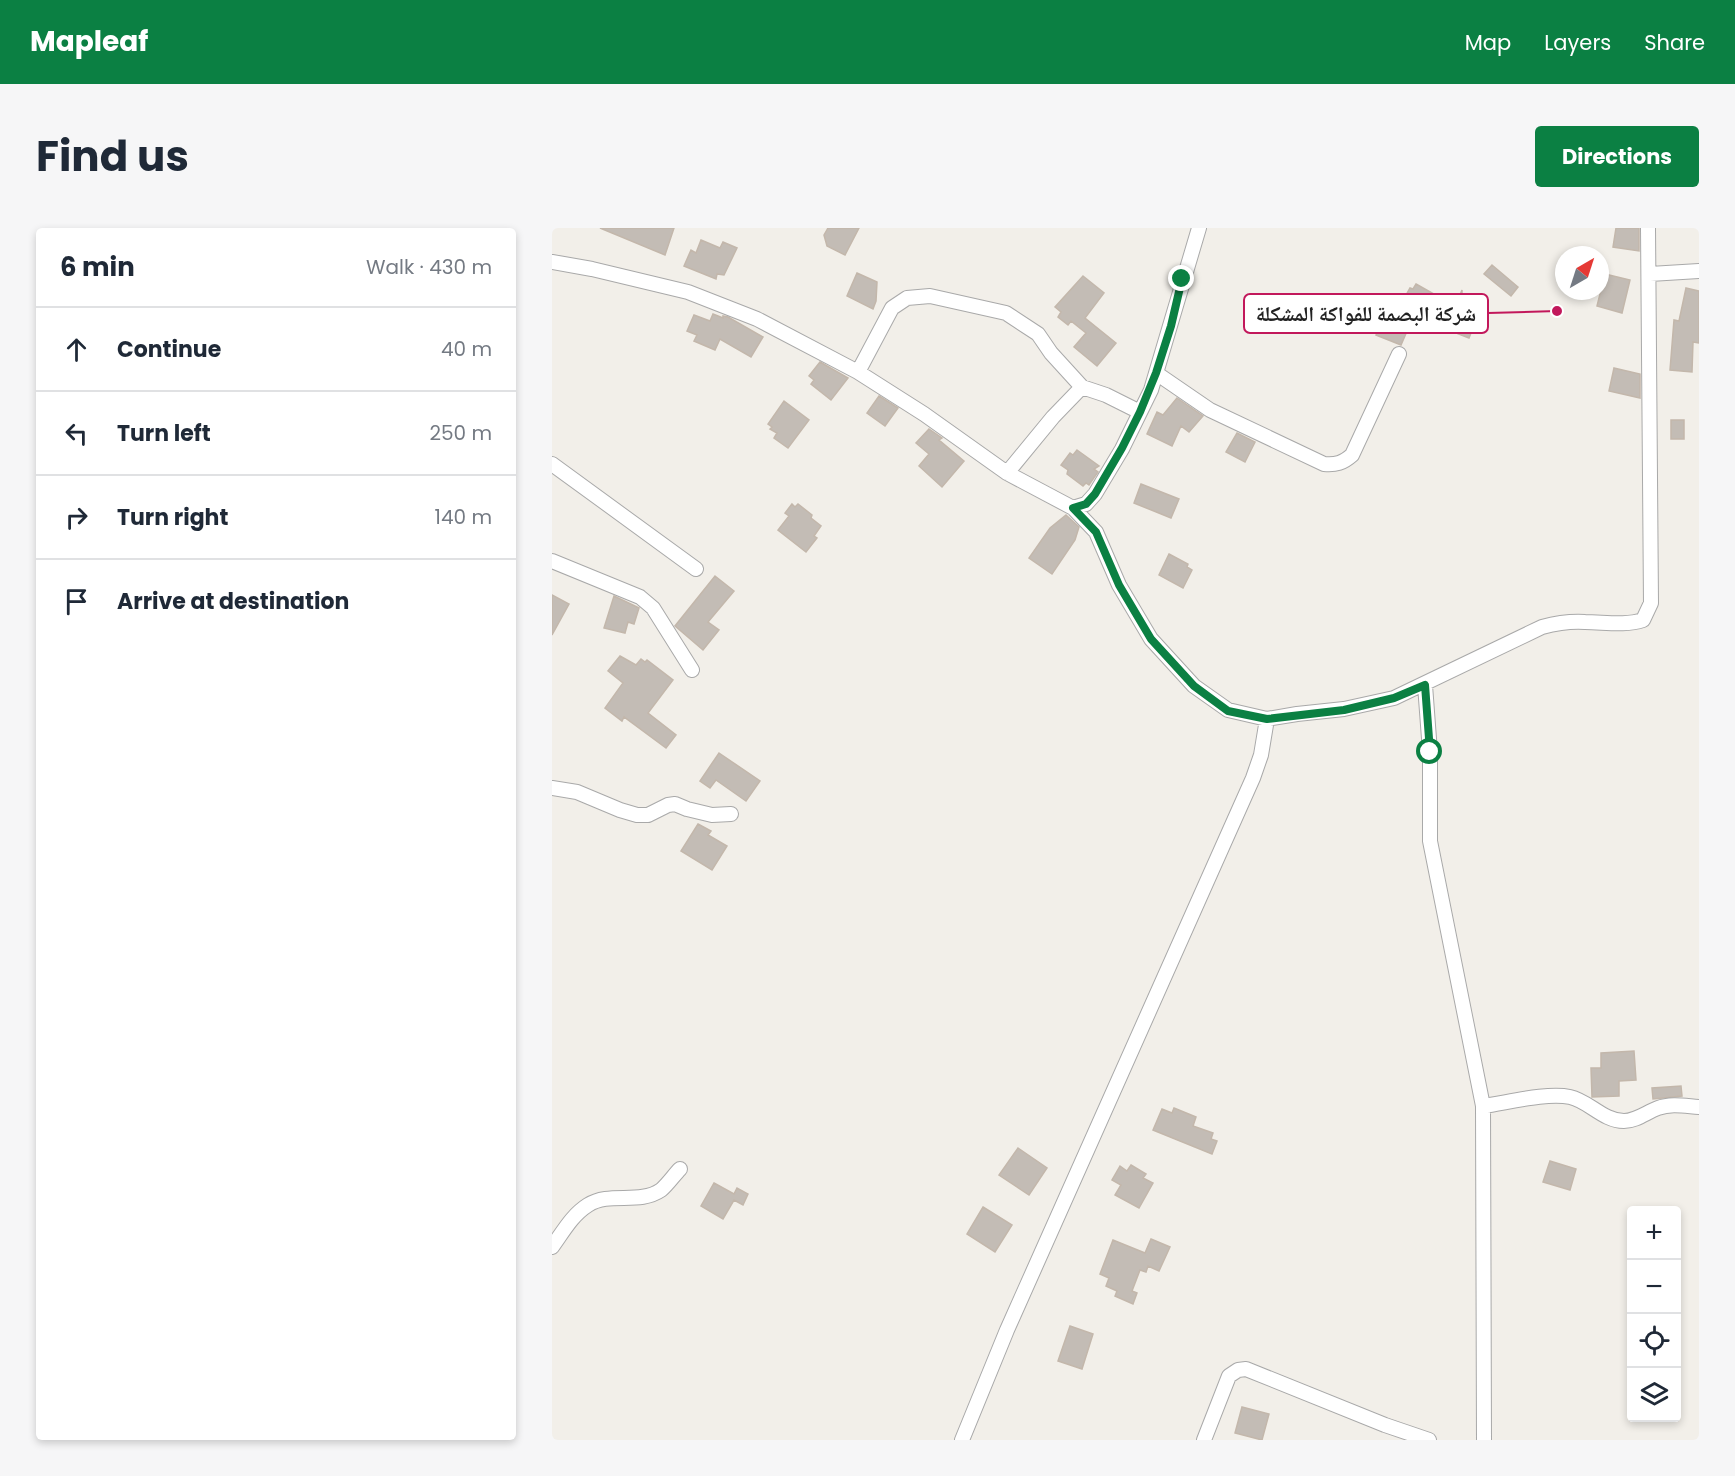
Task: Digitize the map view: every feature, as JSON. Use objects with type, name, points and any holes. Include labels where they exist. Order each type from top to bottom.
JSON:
[{"type":"street","points":[[1073,508],[1086,504],[1095,494],[1140,412],[1156,373],[1199,228]]},
{"type":"street","points":[[552,262],[688,292],[757,319],[858,372],[924,414],[1007,473],[1073,508],[1096,532],[1119,585],[1151,639],[1186,678],[1228,711],[1267,719],[1344,710],[1394,698],[1542,627],[1582,621],[1634,623],[1643,620],[1651,603],[1648,228]]},
{"type":"street","points":[[1650,274],[1699,271]]},
{"type":"street","points":[[858,372],[892,308],[907,298],[930,296],[1006,313],[1038,334],[1050,353],[1082,387],[1106,395],[1140,412]]},
{"type":"street","points":[[1156,373],[1210,410],[1324,464],[1332,465],[1339,464],[1352,455],[1399,354]]},
{"type":"street","points":[[1007,473],[1046,425],[1082,387]]},
{"type":"street","points":[[552,464],[696,569]]},
{"type":"street","points":[[552,561],[640,597],[653,608],[692,670]]},
{"type":"street","points":[[1425,685],[1430,752],[1430,841],[1483,1106],[1484,1440]]},
{"type":"street","points":[[962,1440],[1011,1320],[1253,778],[1262,755],[1267,719]]},
{"type":"street","points":[[552,788],[577,792],[620,810],[637,814],[648,815],[675,804],[712,815],[731,814]]},
{"type":"street","points":[[1483,1106],[1554,1096],[1569,1097],[1581,1101],[1609,1118],[1625,1121],[1672,1105],[1699,1107]]},
{"type":"street","points":[[552,1247],[574,1217],[589,1204],[608,1198],[639,1197],[660,1190],[680,1169]]},
{"type":"street","points":[[1204,1440],[1229,1376],[1238,1370],[1246,1369],[1385,1425],[1429,1440]]},
{"type":"building","points":[[600,228],[674,228],[665,255]]},
{"type":"building","points":[[828,228],[859,228],[845,255],[827,246],[824,235]]},
{"type":"building","points":[[1616,228],[1639,228],[1639,251],[1613,247]]},
{"type":"building","points":[[701,240],[720,248],[723,242],[737,248],[724,275],[717,274],[716,279],[684,266],[691,250],[696,253]]},
{"type":"building","points":[[1492,265],[1518,287],[1511,296],[1484,274]]},
{"type":"building","points":[[857,273],[877,282],[873,309],[847,296]]},
{"type":"building","points":[[1609,275],[1630,280],[1622,313],[1597,306],[1598,300],[1609,300]]},
{"type":"building","points":[[1083,276],[1104,293],[1085,318],[1116,343],[1097,366],[1074,347],[1086,333],[1071,321],[1068,325],[1058,317],[1061,312],[1055,307]]},
{"type":"building","points":[[1416,284],[1441,298],[1427,323],[1414,315],[1401,345],[1376,335],[1386,311],[1395,315],[1410,288],[1413,289]]},
{"type":"building","points":[[1686,288],[1699,291],[1699,343],[1693,342],[1692,372],[1670,370],[1674,320],[1679,321]]},
{"type":"building","points":[[1462,290],[1462,306],[1479,313],[1469,338],[1446,329]]},
{"type":"building","points":[[713,314],[723,318],[723,316],[728,317],[763,337],[751,357],[720,339],[715,350],[694,341],[697,335],[687,331],[694,315],[710,321]]},
{"type":"building","points":[[820,362],[848,378],[831,400],[811,384],[814,380],[809,376]]},
{"type":"building","points":[[1614,368],[1640,374],[1640,398],[1609,391]]},
{"type":"building","points":[[879,396],[898,408],[885,426],[867,413]]},
{"type":"building","points":[[1177,398],[1203,416],[1189,432],[1181,426],[1172,446],[1147,434],[1157,412],[1163,415]]},
{"type":"building","points":[[784,401],[809,420],[788,448],[774,438],[777,433],[770,429],[772,427],[768,424]]},
{"type":"building","points":[[1671,420],[1684,420],[1684,439],[1671,439]]},
{"type":"building","points":[[929,429],[942,438],[939,440],[964,461],[942,487],[919,466],[929,454],[916,443]]},
{"type":"building","points":[[1237,433],[1255,442],[1245,462],[1226,452]]},
{"type":"building","points":[[1077,450],[1099,466],[1094,469],[1098,472],[1089,485],[1086,483],[1083,486],[1067,474],[1068,470],[1061,465],[1070,453],[1073,455]]},
{"type":"building","points":[[1141,484],[1179,499],[1171,518],[1134,503]]},
{"type":"building","points":[[792,504],[795,507],[798,504],[821,526],[814,536],[817,538],[806,552],[778,530],[789,516],[785,513]]},
{"type":"building","points":[[1066,515],[1079,527],[1075,540],[1052,574],[1029,558],[1050,528]]},
{"type":"building","points":[[1169,554],[1188,564],[1187,567],[1192,570],[1183,588],[1159,575]]},
{"type":"building","points":[[715,576],[734,591],[708,622],[719,630],[703,650],[675,626]]},
{"type":"building","points":[[552,595],[569,604],[552,635]]},
{"type":"building","points":[[614,596],[639,608],[634,624],[628,622],[625,633],[604,628]]},
{"type":"building","points":[[620,656],[636,665],[641,659],[645,662],[647,660],[673,680],[648,713],[676,735],[666,748],[624,717],[622,721],[605,708],[623,683],[608,671]]},
{"type":"building","points":[[719,753],[760,781],[746,801],[716,780],[710,788],[700,781]]},
{"type":"building","points":[[698,824],[711,831],[708,835],[727,846],[712,870],[681,851]]},
{"type":"building","points":[[1634,1051],[1636,1080],[1619,1081],[1619,1096],[1592,1097],[1591,1068],[1601,1068],[1601,1053]]},
{"type":"building","points":[[1681,1086],[1682,1096],[1653,1099],[1652,1088]]},
{"type":"building","points":[[1174,1108],[1196,1117],[1193,1126],[1213,1133],[1211,1139],[1217,1141],[1212,1154],[1153,1130],[1162,1109],[1172,1113]]},
{"type":"building","points":[[1018,1148],[1047,1168],[1029,1195],[999,1175]]},
{"type":"building","points":[[1550,1161],[1576,1169],[1570,1190],[1543,1182]]},
{"type":"building","points":[[1131,1165],[1146,1174],[1143,1178],[1153,1183],[1139,1208],[1115,1195],[1121,1185],[1112,1180],[1120,1166],[1127,1171]]},
{"type":"building","points":[[714,1183],[734,1194],[737,1188],[748,1194],[743,1205],[734,1200],[723,1219],[701,1206]]},
{"type":"building","points":[[983,1207],[1012,1225],[995,1252],[967,1234]]},
{"type":"building","points":[[1151,1239],[1170,1247],[1159,1271],[1148,1266],[1146,1272],[1140,1270],[1132,1291],[1137,1293],[1133,1304],[1115,1296],[1117,1291],[1106,1286],[1109,1278],[1100,1274],[1113,1240],[1145,1253]]},
{"type":"building","points":[[1070,1326],[1093,1334],[1082,1369],[1058,1361]]},
{"type":"building","points":[[1242,1407],[1269,1414],[1262,1440],[1235,1433]]},
{"type":"place","name":"شركة البصمة للفواكة المشكلة","points":[[1557,311]]},
{"type":"route","points":[[1182,279],[1171,326],[1151,390],[1122,448],[1095,494],[1086,504],[1073,508],[1096,532],[1119,585],[1151,639],[1194,686],[1228,711],[1267,719],[1344,710],[1394,698],[1425,685],[1430,752]]}]
